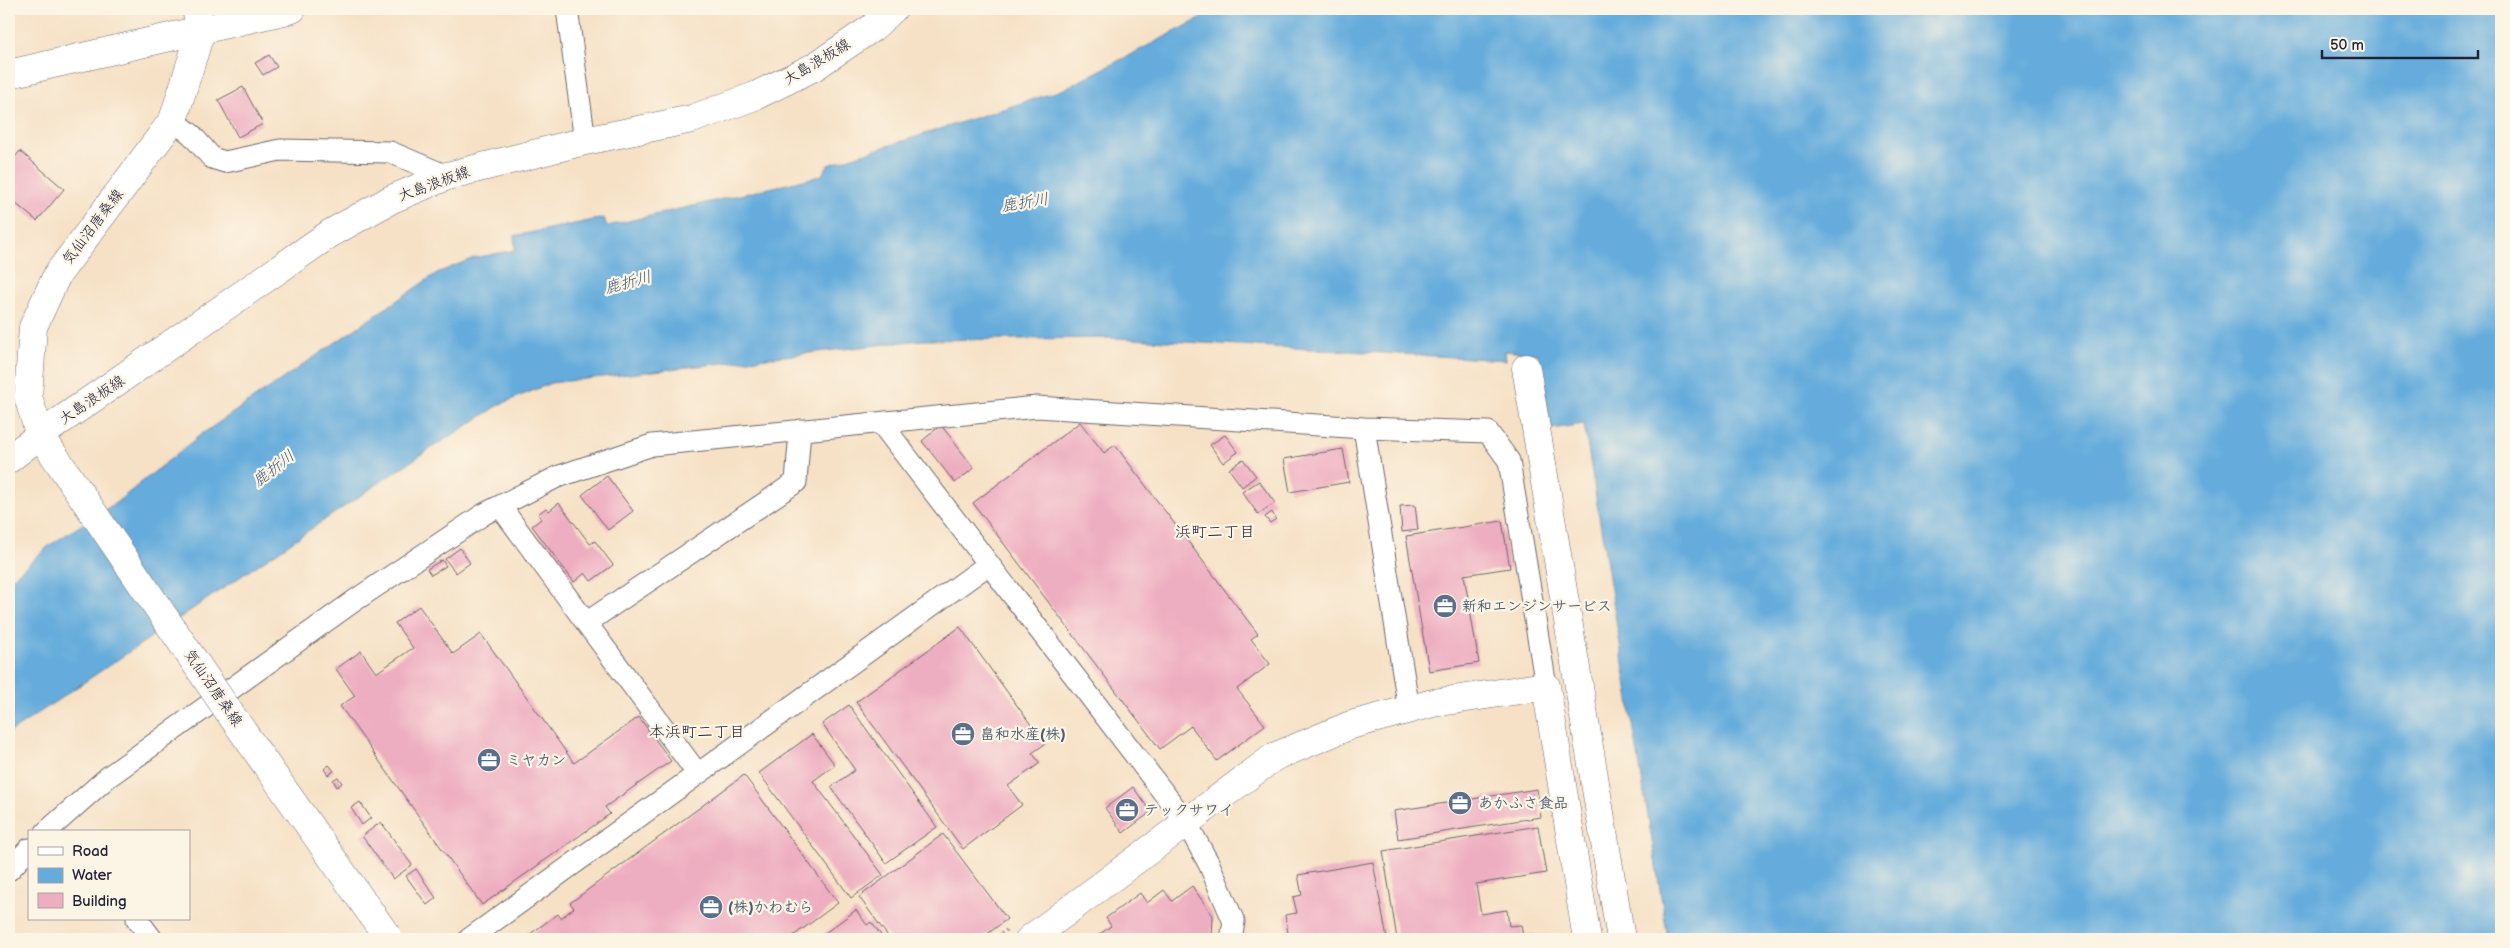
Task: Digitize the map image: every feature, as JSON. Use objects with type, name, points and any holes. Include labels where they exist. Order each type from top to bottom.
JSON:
[{"type":"main road","points":[[9,74],[116,48],[199,20],[292,9]]},
{"type":"main road","name":"大島浪板線","points":[[40,435],[331,233],[392,199],[447,176],[585,141],[692,119],[755,96],[814,67],[872,28],[893,9]]},
{"type":"main road","name":"気仙沼唐桑線","points":[[199,20],[173,120],[57,275],[33,327],[28,397],[40,435],[229,712],[389,938]]},
{"type":"main road","points":[[1526,368],[1621,939]]},
{"type":"main road","points":[[9,458],[40,435]]},
{"type":"main road","points":[[1030,939],[1274,757],[1351,726],[1433,703],[1546,686],[1587,939]]},
{"type":"street","points":[[567,9],[585,141]]},
{"type":"street","points":[[173,120],[192,135],[212,158],[225,162],[280,150],[390,152],[447,176]]},
{"type":"street","points":[[52,830],[68,824],[108,778],[354,601],[500,506],[557,477],[652,445],[881,422],[1037,407],[1364,428],[1488,432],[1509,461],[1546,686]]},
{"type":"street","points":[[881,422],[1186,822],[1209,864],[1234,922],[1231,939]]},
{"type":"street","points":[[1364,428],[1408,710]]},
{"type":"street","points":[[586,623],[796,482],[800,430]]},
{"type":"street","points":[[500,506],[697,773]]},
{"type":"street","points":[[469,939],[989,564]]},
{"type":"street","points":[[9,870],[28,850]]},
{"type":"street","points":[[138,920],[152,939]]},
{"type":"water","name":"鹿折川","points":[[1219,9],[2501,9],[2501,939],[1668,939],[1584,424],[1552,429],[1538,354],[1505,351],[1506,360],[1114,338],[921,340],[551,383],[501,404],[422,454],[9,733],[9,581],[50,545],[117,502],[199,436],[437,273],[474,258],[515,250],[514,236],[604,218],[607,226],[821,176],[828,165],[1062,90]]},
{"type":"building","points":[[269,55],[277,67],[263,75],[255,63]]},
{"type":"building","points":[[243,87],[263,124],[238,137],[218,100]]},
{"type":"building","points":[[20,151],[64,189],[37,221],[9,198],[9,164]]},
{"type":"building","points":[[1080,422],[1104,453],[1115,445],[1258,634],[1251,639],[1270,664],[1237,689],[1265,725],[1217,761],[1191,726],[1160,749],[973,503]]},
{"type":"building","points":[[941,425],[974,468],[955,483],[922,441]]},
{"type":"building","points":[[1225,435],[1238,452],[1223,463],[1210,445]]},
{"type":"building","points":[[1343,449],[1349,482],[1290,492],[1284,459]]},
{"type":"building","points":[[1243,459],[1256,476],[1242,487],[1229,469]]},
{"type":"building","points":[[607,476],[633,511],[608,530],[582,495]]},
{"type":"building","points":[[1259,481],[1275,503],[1258,514],[1242,492]]},
{"type":"building","points":[[559,503],[590,544],[595,541],[613,565],[591,581],[585,573],[574,582],[532,526],[541,519],[538,514],[546,508],[549,511]]},
{"type":"building","points":[[1415,505],[1418,530],[1402,532],[1400,506]]},
{"type":"building","points":[[1272,512],[1276,519],[1270,523],[1265,517]]},
{"type":"building","points":[[1502,521],[1510,568],[1464,575],[1479,663],[1429,671],[1406,536]]},
{"type":"building","points":[[460,548],[470,563],[456,573],[445,559]]},
{"type":"building","points":[[442,560],[446,566],[431,575],[427,569]]},
{"type":"building","points":[[419,606],[453,654],[481,634],[574,763],[639,717],[671,761],[605,807],[610,814],[482,905],[340,706],[355,696],[336,669],[361,651],[376,673],[413,648],[395,623]]},
{"type":"building","points":[[960,627],[1045,744],[1032,753],[1040,763],[1008,786],[1022,805],[963,849],[856,702]]},
{"type":"building","points":[[849,705],[937,827],[886,863],[831,787],[855,770],[822,724]]},
{"type":"building","points":[[812,734],[835,765],[813,781],[883,875],[851,898],[759,773]]},
{"type":"building","points":[[329,765],[334,771],[328,775],[324,769]]},
{"type":"building","points":[[744,775],[838,903],[789,939],[523,939],[558,914],[561,918],[574,908],[570,903]]},
{"type":"building","points":[[338,777],[342,783],[337,787],[333,780]]},
{"type":"building","points":[[1133,787],[1151,812],[1123,833],[1105,808]]},
{"type":"building","points":[[1537,789],[1541,817],[1398,839],[1394,811]]},
{"type":"building","points":[[360,802],[371,818],[362,825],[351,808]]},
{"type":"building","points":[[381,822],[412,865],[393,879],[362,836]]},
{"type":"building","points":[[1538,826],[1546,873],[1476,884],[1481,914],[1507,910],[1509,926],[1521,925],[1523,936],[1532,934],[1532,939],[1397,939],[1383,851]]},
{"type":"building","points":[[943,834],[1007,919],[981,939],[890,939],[859,897]]},
{"type":"building","points":[[1373,862],[1387,939],[1289,939],[1285,915],[1297,913],[1293,897],[1302,895],[1298,875]]},
{"type":"building","points":[[416,869],[436,898],[427,905],[406,876]]},
{"type":"building","points":[[1192,886],[1213,916],[1212,939],[1093,939],[1111,926],[1106,918],[1140,893],[1147,903],[1164,890],[1172,901]]},
{"type":"building","points":[[856,910],[867,925],[871,922],[884,939],[817,939]]},
{"type":"place","name":"新和エンジンサービス","points":[[1445,606]]},
{"type":"place","name":"畠和水産(株)","points":[[963,734]]},
{"type":"place","name":"ミヤカン","points":[[489,760]]},
{"type":"place","name":"あかふさ食品","points":[[1460,803]]},
{"type":"place","name":"テックサワイ","points":[[1127,810]]},
{"type":"place","name":"(株)かわむら","points":[[711,907]]},
{"type":"district","name":"浜町二丁目","points":[[1215,532]]},
{"type":"district","name":"本浜町二丁目","points":[[697,732]]}]
